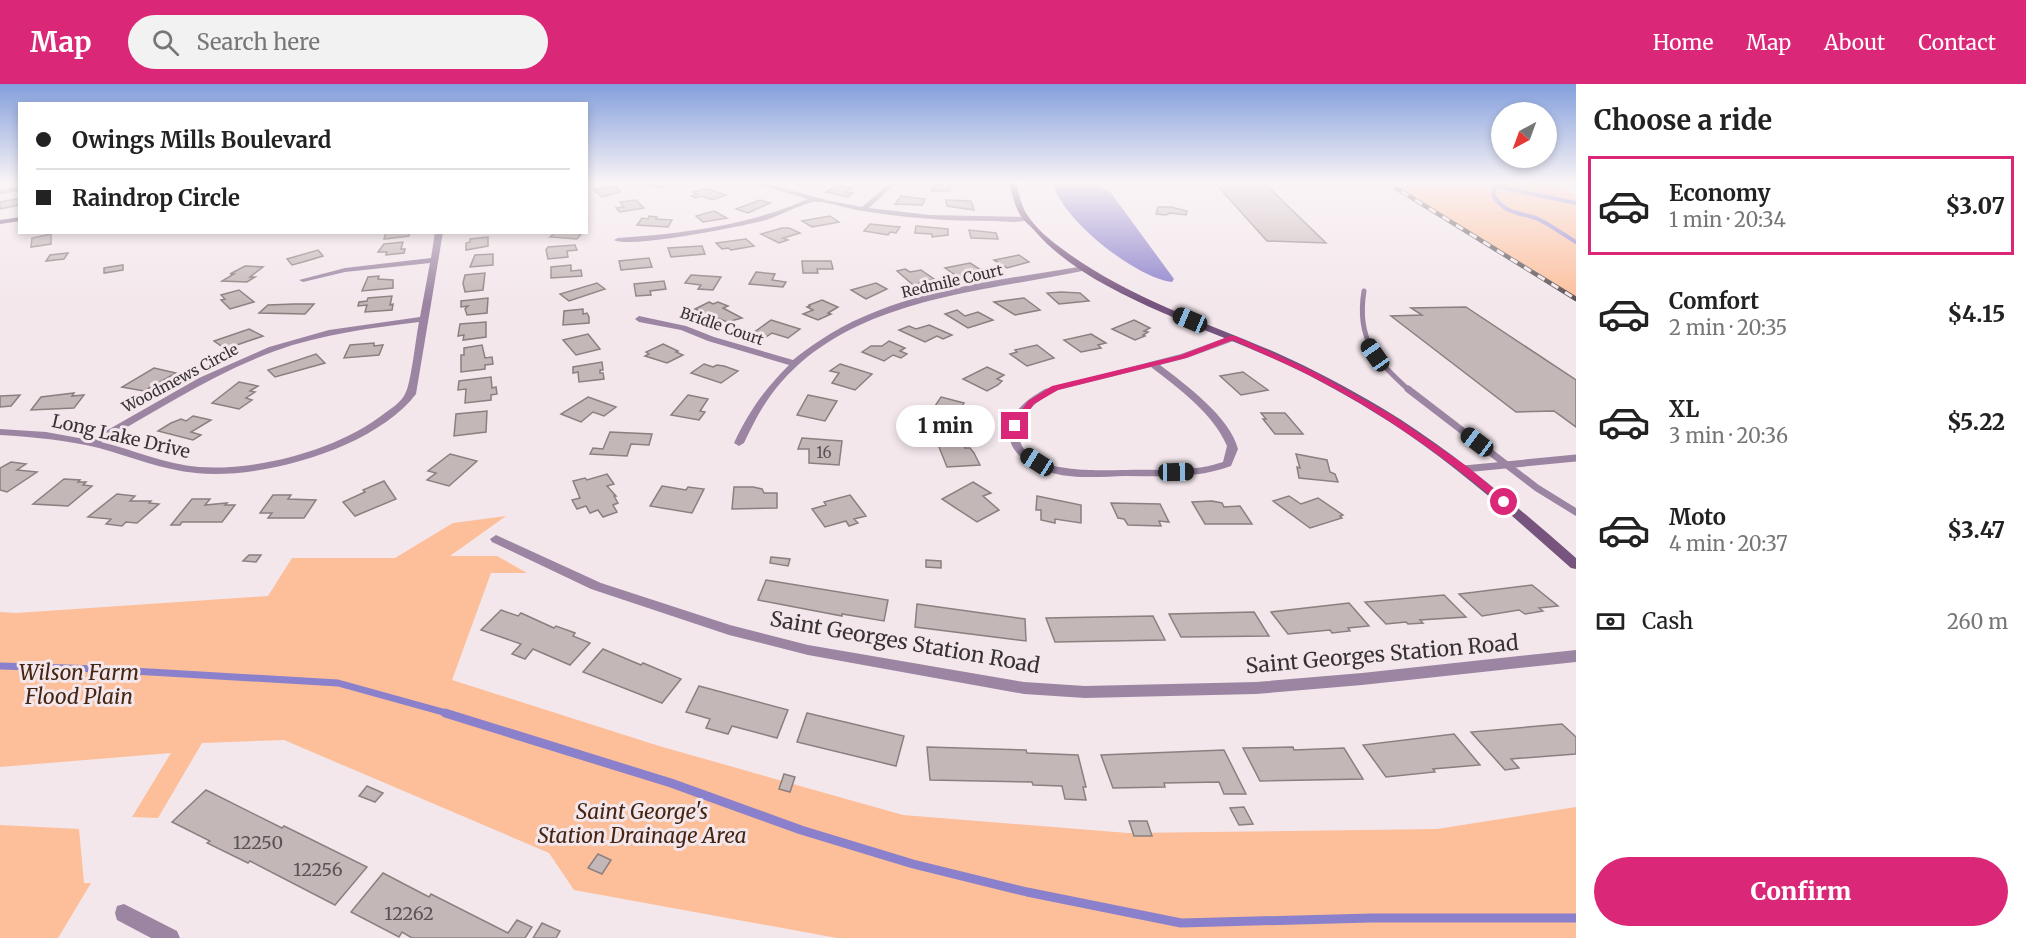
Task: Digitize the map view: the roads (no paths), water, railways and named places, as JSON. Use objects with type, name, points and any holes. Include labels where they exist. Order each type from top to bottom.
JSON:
[{"type":"main road","points":[[1029,223],[1049,244],[1083,268],[1149,302],[1284,360],[1352,395],[1399,423],[1464,469],[1576,565]]},
{"type":"street","points":[[618,240],[696,234],[750,223]]},
{"type":"street","name":"Long Lake Drive","points":[[0,432],[59,437],[92,443],[166,464],[198,470],[255,468],[338,444],[394,412],[411,394],[439,234]]},
{"type":"street","points":[[303,280],[333,272],[435,261]]},
{"type":"street","name":"Redmile Court","points":[[739,443],[755,411],[771,388],[795,364],[835,336],[878,315],[954,292],[1083,268]]},
{"type":"street","name":"Woodmews Circle","points":[[92,443],[209,377],[272,349],[330,332],[425,319]]},
{"type":"street","name":"Bridle Court","points":[[639,319],[653,320],[683,328],[711,339],[795,364]]},
{"type":"street","points":[[1153,364],[1195,399],[1225,434],[1232,446],[1227,465],[1199,472],[1084,474],[1049,468],[1024,454],[1016,446],[1013,435],[1015,426],[1024,409],[1040,395],[1055,388],[1204,350],[1233,338]]},
{"type":"street","name":"Saint Georges Station Road","points":[[496,539],[596,586],[729,630],[808,650],[1024,688],[1085,692],[1256,688],[1362,680],[1576,656]]},
{"type":"street","points":[[124,913],[170,938]]},
{"type":"lane","points":[[1364,291],[1360,316],[1363,332],[1382,365],[1447,419],[1543,493],[1576,512]]},
{"type":"lane","points":[[1464,469],[1576,458]]},
{"type":"waterway","points":[[1545,223],[1576,242]]},
{"type":"waterway","points":[[0,666],[99,669],[338,683],[450,714]]},
{"type":"waterway","points":[[445,713],[671,783],[801,830],[913,864],[1027,892],[1181,923],[1371,918],[1576,918]]},
{"type":"railway","points":[[1453,223],[1576,299]]},
{"type":"park label","name":"Wilson Farm Flood Plain","points":[[79,684]]},
{"type":"park label","name":"Saint George's Station Drainage Area","points":[[642,823]]}]
